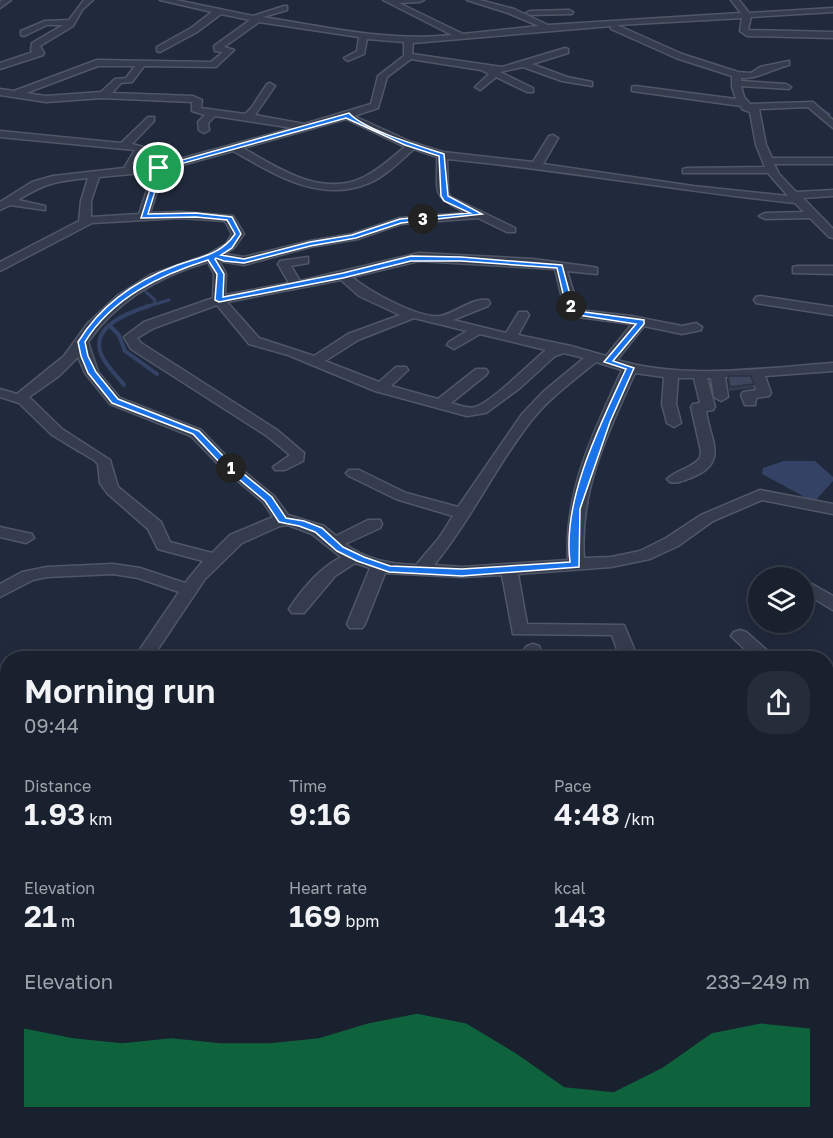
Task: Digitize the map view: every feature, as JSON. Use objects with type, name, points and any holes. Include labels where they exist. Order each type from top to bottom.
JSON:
[{"type":"street","points":[[0,6],[7,0]]},
{"type":"street","points":[[0,59],[6,66],[40,53],[35,50],[38,48],[35,45],[71,22],[78,9],[89,0]]},
{"type":"street","points":[[164,0],[255,19],[409,40],[550,27],[833,10]]},
{"type":"street","points":[[388,0],[420,0]]},
{"type":"street","points":[[388,0],[461,36]]},
{"type":"street","points":[[471,0],[511,11],[550,27]]},
{"type":"street","points":[[735,0],[747,15],[744,31],[778,38],[833,35]]},
{"type":"street","points":[[561,2],[585,26]]},
{"type":"street","points":[[721,3],[724,17]]},
{"type":"street","points":[[15,94],[92,64],[213,65],[230,50],[217,48],[255,19],[284,9]]},
{"type":"street","points":[[160,49],[194,30],[218,12]]},
{"type":"street","points":[[530,13],[569,12]]},
{"type":"street","points":[[24,33],[45,23],[71,22]]},
{"type":"street","points":[[610,25],[737,79],[786,87]]},
{"type":"street","points":[[293,32],[300,26]]},
{"type":"street","points":[[348,58],[361,52],[363,35]]},
{"type":"street","points":[[409,40],[409,56]]},
{"type":"street","points":[[4,204],[36,184],[57,178],[95,172],[159,168],[375,106],[383,76],[409,56],[502,70],[562,55]]},
{"type":"street","points":[[703,64],[723,58]]},
{"type":"street","points":[[104,95],[118,81],[129,80],[142,63]]},
{"type":"street","points":[[737,79],[753,76],[763,69],[786,63]]},
{"type":"street","points":[[523,64],[565,79],[590,84]]},
{"type":"street","points":[[476,66],[530,90]]},
{"type":"street","points":[[480,87],[494,74]]},
{"type":"street","points":[[737,79],[744,105],[755,111],[756,129],[769,166],[833,235]]},
{"type":"street","points":[[248,117],[256,109],[270,86]]},
{"type":"street","points":[[128,96],[141,89]]},
{"type":"street","points":[[635,89],[744,105],[810,104],[833,125]]},
{"type":"street","points":[[0,92],[46,99],[104,95],[193,99],[197,100],[195,110],[303,127]]},
{"type":"street","points":[[204,130],[203,122],[213,113]]},
{"type":"street","points":[[349,115],[349,118],[354,121],[413,146],[442,155],[693,189],[797,198],[833,193]]},
{"type":"street","points":[[123,147],[151,119]]},
{"type":"street","points":[[37,138],[52,130]]},
{"type":"street","points":[[0,134],[142,150],[128,170]]},
{"type":"street","points":[[536,166],[553,138]]},
{"type":"street","points":[[232,146],[302,184],[326,188],[366,181],[413,146]]},
{"type":"street","points":[[442,155],[444,196],[511,230]]},
{"type":"street","points":[[687,171],[831,164]]},
{"type":"street","points":[[144,216],[159,168]]},
{"type":"street","points":[[85,222],[86,201],[95,172]]},
{"type":"street","points":[[0,193],[19,195]]},
{"type":"street","points":[[4,204],[41,208]]},
{"type":"street","points":[[213,256],[244,261],[310,244],[354,237],[400,221],[478,214]]},
{"type":"street","points":[[0,267],[85,222],[144,216],[196,215],[229,218],[238,234],[230,246],[213,256],[177,267],[132,290],[100,316],[75,354],[65,364],[20,398]]},
{"type":"street","points":[[765,216],[816,215]]},
{"type":"street","points":[[213,256],[220,274],[219,300],[254,341],[293,352],[380,388],[467,412],[477,412],[515,385],[550,353],[562,350],[571,350],[630,368],[650,364],[671,374],[757,373],[833,367]]},
{"type":"street","points":[[280,466],[297,458],[297,453],[272,433],[136,346],[130,337],[149,325],[219,300],[343,276],[419,257],[560,266],[593,271]]},
{"type":"street","points":[[297,285],[284,264],[304,260]]},
{"type":"street","points":[[560,266],[574,313],[682,330],[696,327]]},
{"type":"street","points":[[797,270],[833,270]]},
{"type":"street","points":[[343,276],[363,293],[413,314],[562,350]]},
{"type":"street","points":[[760,300],[833,311]]},
{"type":"street","points":[[441,320],[484,303]]},
{"type":"street","points":[[314,362],[353,337],[413,314]]},
{"type":"street","points":[[511,336],[523,315]]},
{"type":"street","points":[[608,362],[641,322]]},
{"type":"street","points":[[454,345],[479,329]]},
{"type":"street","points":[[81,342],[84,356],[92,373],[115,401],[196,433],[225,463],[269,499],[283,520]]},
{"type":"street","points":[[420,571],[445,541],[461,513],[527,417],[548,395],[592,357]]},
{"type":"street","points":[[576,564],[573,546],[575,509],[606,422],[630,368]]},
{"type":"street","points":[[380,388],[401,370]]},
{"type":"street","points":[[439,406],[481,372]]},
{"type":"street","points":[[750,402],[748,395],[764,393],[757,373]]},
{"type":"street","points":[[671,374],[669,404],[674,423]]},
{"type":"street","points":[[675,479],[695,472],[706,464],[709,453],[698,407],[708,407],[704,385],[698,374]]},
{"type":"street","points":[[717,374],[722,398]]},
{"type":"street","points":[[0,393],[20,398],[57,432],[89,450],[105,463],[108,483],[112,490],[155,526],[164,545],[215,559]]},
{"type":"street","points":[[354,472],[401,496],[461,513]]},
{"type":"street","points":[[148,651],[189,590],[215,559],[236,539],[283,520],[318,530],[354,557],[380,566],[420,571],[462,572],[611,562],[644,555],[672,542],[707,518],[760,495],[833,509]]},
{"type":"street","points":[[334,543],[374,524]]},
{"type":"street","points":[[0,532],[26,538]]},
{"type":"street","points":[[298,609],[326,574],[339,562],[354,557]]},
{"type":"street","points":[[356,624],[380,566]]},
{"type":"street","points":[[0,591],[28,576],[47,572],[113,569],[150,576],[189,590]]},
{"type":"street","points":[[509,569],[519,630],[618,629],[626,651]]},
{"type":"street","points":[[814,591],[833,604]]},
{"type":"street","points":[[740,636],[757,651]]},
{"type":"water","points":[[784,461],[815,461],[833,477],[833,481],[814,502],[762,474],[763,468]]},
{"type":"building","points":[[728,376],[751,376],[754,384],[730,387]]},
{"type":"waterway","points":[[820,108],[830,114],[825,114],[833,121]]},
{"type":"waterway","points":[[146,292],[155,300],[154,304]]},
{"type":"waterway","points":[[145,307],[169,300]]},
{"type":"waterway","points":[[124,385],[101,354],[99,344],[101,336],[106,328],[123,316],[149,306]]},
{"type":"waterway","points":[[110,326],[119,335],[125,351],[157,374]]},
{"type":"waterway","points":[[63,441],[79,451]]},
{"type":"route","points":[[349,115],[349,118],[354,121],[407,144],[442,155],[444,196],[478,214],[400,221],[354,237],[310,244],[244,261],[224,259],[216,255],[211,259],[220,274],[219,300],[343,276],[411,258],[428,257],[560,266],[574,313],[641,322],[624,346],[608,362],[630,368],[606,422],[575,509],[573,546],[576,564],[462,572],[425,572],[389,569],[360,559],[340,549],[318,530],[283,520],[269,499],[225,463],[196,433],[115,401],[92,373],[84,356],[81,342],[89,329],[100,316],[132,290],[177,267],[221,252],[235,241],[238,234],[229,218],[196,215],[144,216],[159,168],[349,115]]}]
